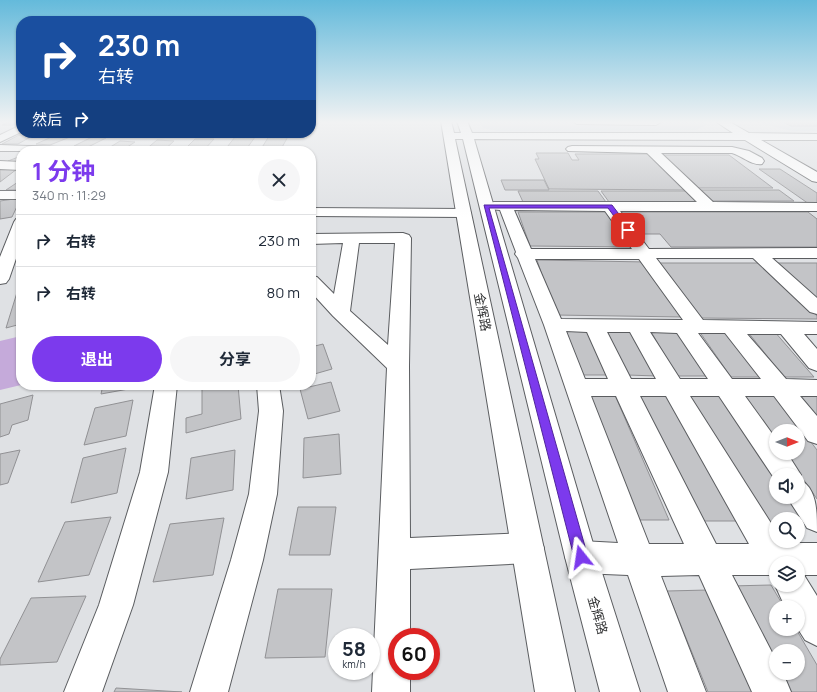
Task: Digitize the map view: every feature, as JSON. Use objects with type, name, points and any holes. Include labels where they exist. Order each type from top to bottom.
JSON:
[{"type":"main road","name":"金辉路","points":[[465,153],[485,209],[581,557],[620,692]]},
{"type":"main road","points":[[769,153],[778,156]]},
{"type":"main road","points":[[774,153],[817,178]]},
{"type":"main road","points":[[784,153],[817,170]]},
{"type":"main road","points":[[791,153],[794,158]]},
{"type":"main road","name":"金辉路","points":[[485,209],[528,548],[555,692]]},
{"type":"street","points":[[654,153],[710,206]]},
{"type":"street","points":[[745,153],[758,161]]},
{"type":"street","points":[[0,165],[16,166]]},
{"type":"street","points":[[0,195],[16,195]]},
{"type":"street","points":[[316,212],[710,206],[817,207]]},
{"type":"street","points":[[610,207],[645,253],[691,327],[726,388],[782,468]]},
{"type":"street","points":[[485,209],[523,254],[554,325],[687,692]]},
{"type":"street","points":[[0,279],[16,236]]},
{"type":"street","points":[[340,312],[352,238]]},
{"type":"street","points":[[316,239],[403,238],[398,366],[391,692]]},
{"type":"street","points":[[757,253],[817,308]]},
{"type":"street","points":[[523,254],[817,253]]},
{"type":"street","points":[[316,286],[340,312],[398,366]]},
{"type":"street","points":[[554,325],[817,328]]},
{"type":"street","points":[[594,326],[772,692]]},
{"type":"street","points":[[636,326],[774,556]]},
{"type":"street","points":[[731,327],[817,434]]},
{"type":"street","points":[[787,328],[817,363]]},
{"type":"street","points":[[576,387],[817,388]]},
{"type":"street","points":[[83,692],[116,605],[154,472],[165,390]]},
{"type":"street","points":[[209,692],[247,560],[263,494],[271,411],[269,390]]},
{"type":"street","points":[[805,501],[817,518]]},
{"type":"street","points":[[394,554],[528,548]]},
{"type":"street","points":[[581,557],[639,560],[708,560],[769,567]]},
{"type":"street","points":[[805,562],[817,559]]},
{"type":"street","points":[[796,592],[817,628]]},
{"type":"shaded area","points":[[16,337],[16,386],[0,390],[0,341]]},
{"type":"building","points":[[536,153],[568,153],[572,160],[579,160],[575,154],[648,154],[650,157],[655,157],[688,190],[549,189],[535,159],[539,159]]},
{"type":"building","points":[[662,155],[729,155],[773,188],[696,188]]},
{"type":"building","points":[[16,158],[16,162],[8,161]]},
{"type":"building","points":[[16,169],[0,182],[0,170]]},
{"type":"building","points":[[759,169],[780,169],[817,193],[817,204],[809,204]]},
{"type":"building","points":[[501,180],[544,180],[549,190],[505,190]]},
{"type":"building","points":[[16,183],[16,190],[6,190]]},
{"type":"building","points":[[699,190],[779,190],[794,201],[711,201]]},
{"type":"building","points":[[518,191],[598,191],[606,202],[523,202]]},
{"type":"building","points":[[601,191],[690,191],[701,202],[609,202]]},
{"type":"building","points":[[16,199],[16,209],[12,217],[0,219],[0,201]]},
{"type":"building","points":[[518,212],[611,212],[634,247],[530,246]]},
{"type":"building","points":[[619,212],[808,212],[817,219],[817,247],[671,247],[660,234],[634,234]]},
{"type":"building","points":[[537,260],[647,262],[683,317],[555,315]]},
{"type":"building","points":[[658,263],[763,263],[817,316],[817,319],[698,318]]},
{"type":"building","points":[[773,263],[817,263],[817,305]]},
{"type":"building","points":[[16,296],[16,325],[6,328]]},
{"type":"building","points":[[561,329],[587,329],[607,375],[577,375]]},
{"type":"building","points":[[606,329],[632,330],[657,376],[627,375]]},
{"type":"building","points":[[650,330],[677,330],[707,376],[677,376]]},
{"type":"building","points":[[699,331],[726,331],[761,377],[731,377]]},
{"type":"building","points":[[747,331],[774,331],[814,377],[784,377]]},
{"type":"building","points":[[323,344],[332,369],[316,374],[316,346]]},
{"type":"building","points":[[331,382],[340,411],[308,419],[300,390],[316,390],[316,385]]},
{"type":"building","points":[[102,390],[123,390],[101,394]]},
{"type":"building","points":[[202,390],[238,390],[241,419],[186,433],[186,418],[202,414]]},
{"type":"building","points":[[583,392],[614,393],[669,520],[630,520]]},
{"type":"building","points":[[636,393],[667,393],[738,521],[699,521]]},
{"type":"building","points":[[686,393],[717,393],[769,470],[769,504],[792,504],[798,512],[769,512],[769,522],[764,522]]},
{"type":"building","points":[[33,395],[28,420],[12,425],[9,434],[0,437],[0,404]]},
{"type":"building","points":[[799,395],[817,395],[817,417]]},
{"type":"building","points":[[744,396],[776,396],[797,424],[769,424],[769,431]]},
{"type":"building","points":[[133,400],[126,436],[84,445],[95,408]]},
{"type":"building","points":[[339,434],[341,474],[303,478],[304,438]]},
{"type":"building","points":[[805,434],[817,450],[817,499],[805,482],[805,468],[795,468],[790,460],[805,460]]},
{"type":"building","points":[[126,448],[117,493],[71,503],[83,458]]},
{"type":"building","points":[[20,450],[8,483],[0,485],[0,454]]},
{"type":"building","points":[[235,450],[233,490],[186,499],[191,458]]},
{"type":"building","points":[[298,507],[336,507],[330,555],[289,555]]},
{"type":"building","points":[[111,517],[89,575],[38,582],[65,522]]},
{"type":"building","points":[[224,518],[213,575],[153,582],[170,524]]},
{"type":"building","points":[[769,585],[769,592],[775,592],[780,600],[769,600],[769,636],[800,636],[805,644],[769,644],[769,663],[730,586]]},
{"type":"building","points":[[278,589],[332,589],[325,657],[265,658]]},
{"type":"building","points":[[708,590],[757,692],[708,692],[667,591]]},
{"type":"building","points":[[86,596],[57,662],[0,665],[0,659],[31,598]]},
{"type":"building","points":[[805,644],[817,665],[817,692],[784,692],[778,680],[805,680]]},
{"type":"building","points":[[116,688],[182,692],[114,692]]},
{"type":"route","points":[[581,557],[486,206],[610,207],[628,230]]}]
